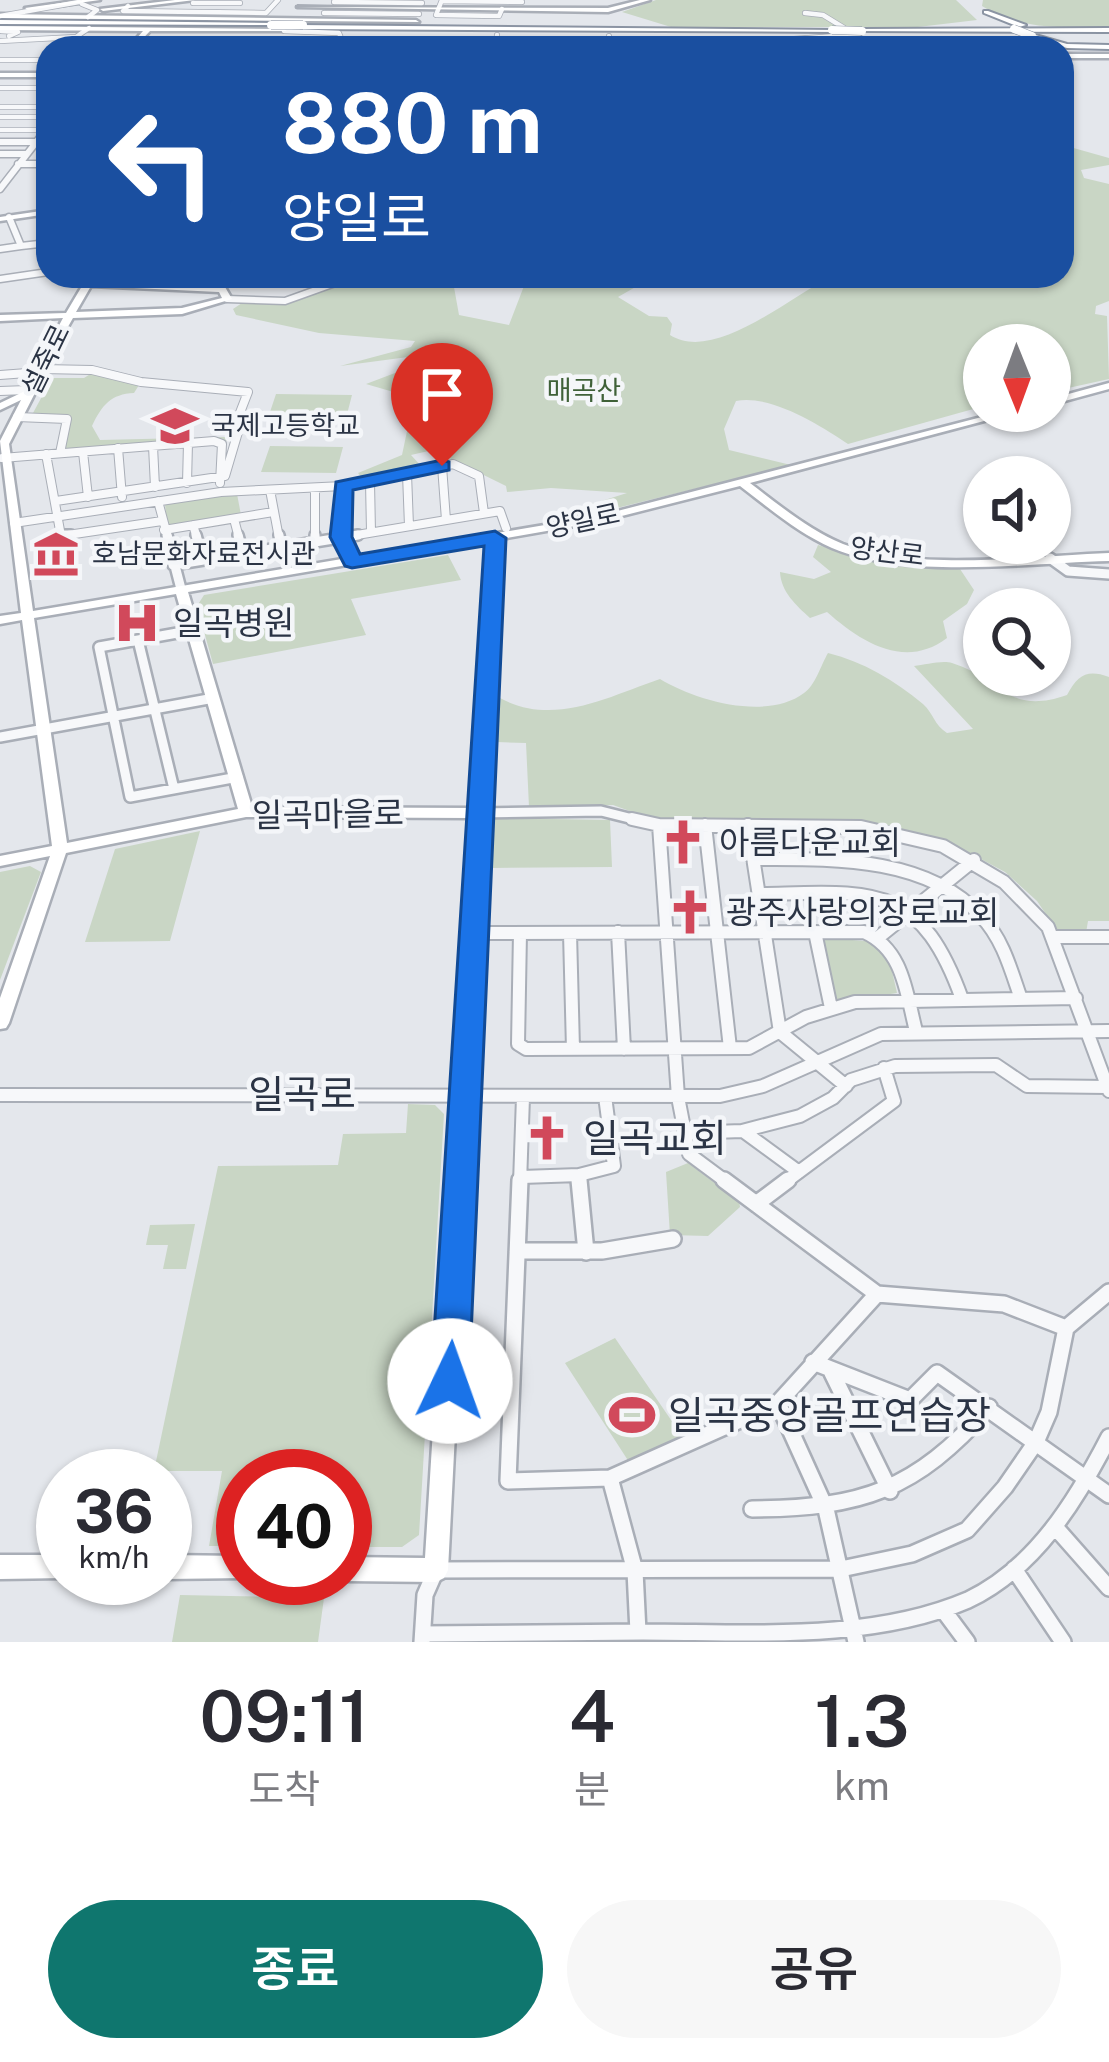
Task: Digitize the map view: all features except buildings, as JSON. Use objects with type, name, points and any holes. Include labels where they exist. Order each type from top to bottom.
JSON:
[{"type":"highway","points":[[421,8],[636,28]]},
{"type":"highway","points":[[981,9],[1034,36]]},
{"type":"highway","points":[[981,9],[1016,24],[1109,32]]},
{"type":"highway","points":[[903,31],[992,24],[981,9]]},
{"type":"highway","points":[[302,26],[832,31]]},
{"type":"highway","points":[[0,28],[1086,29]]},
{"type":"highway","points":[[0,28],[182,29]]},
{"type":"highway","points":[[862,31],[1109,32]]},
{"type":"highway","points":[[1074,46],[1109,49]]},
{"type":"street","points":[[248,13],[261,0]]},
{"type":"street","points":[[0,28],[80,3],[266,13],[278,0]]},
{"type":"street","points":[[608,0],[619,8]]},
{"type":"street","points":[[285,36],[303,3],[421,8],[478,1],[619,8],[647,0]]},
{"type":"street","points":[[138,3],[235,9],[291,20],[379,8],[421,8]]},
{"type":"street","points":[[441,3],[502,9],[522,4]]},
{"type":"street","points":[[0,28],[28,16],[97,5]]},
{"type":"street","points":[[88,17],[97,5]]},
{"type":"street","points":[[128,6],[123,11],[235,9]]},
{"type":"street","points":[[28,16],[88,17],[188,7]]},
{"type":"street","points":[[805,13],[823,15],[851,35]]},
{"type":"street","points":[[0,28],[284,31],[340,36]]},
{"type":"street","points":[[0,28],[10,41]]},
{"type":"street","points":[[0,28],[0,58],[36,57]]},
{"type":"street","points":[[10,41],[25,28]]},
{"type":"street","points":[[81,36],[89,28]]},
{"type":"street","points":[[141,36],[149,28]]},
{"type":"street","points":[[837,36],[851,35]]},
{"type":"street","points":[[10,41],[36,39]]},
{"type":"street","points":[[1074,54],[1109,49]]},
{"type":"street","points":[[0,75],[36,75]]},
{"type":"street","points":[[0,88],[36,88]]},
{"type":"street","points":[[12,107],[28,88]]},
{"type":"street","points":[[0,107],[36,107]]},
{"type":"street","points":[[0,117],[36,117]]},
{"type":"street","points":[[0,130],[36,139]]},
{"type":"street","points":[[0,148],[36,141]]},
{"type":"street","points":[[0,148],[36,141]]},
{"type":"street","points":[[1,185],[36,144]]},
{"type":"street","points":[[19,164],[36,164]]},
{"type":"street","points":[[21,247],[5,218],[36,214]]},
{"type":"street","points":[[0,250],[36,245]]},
{"type":"street","points":[[0,279],[36,274]]},
{"type":"street","name":"설죽로","points":[[0,1023],[60,849],[2,458],[9,416],[84,288]]},
{"type":"street","points":[[195,288],[222,290],[227,299]]},
{"type":"street","points":[[0,318],[182,310],[227,299],[285,301],[323,288]]},
{"type":"street","points":[[0,375],[34,380],[71,369]]},
{"type":"street","points":[[0,391],[71,369],[160,385],[248,392],[234,428],[238,433],[231,468],[219,478],[56,501]]},
{"type":"street","points":[[9,416],[34,380]]},
{"type":"street","points":[[1071,396],[1109,386]]},
{"type":"street","points":[[9,416],[67,419],[61,453]]},
{"type":"street","name":"양일로","points":[[62,610],[598,519],[963,425]]},
{"type":"street","points":[[187,482],[188,443]]},
{"type":"street","points":[[2,458],[222,444],[221,492]]},
{"type":"street","points":[[153,446],[155,487]]},
{"type":"street","points":[[118,448],[124,506]]},
{"type":"street","points":[[83,452],[88,497]]},
{"type":"street","points":[[46,454],[62,536],[193,525],[273,512]]},
{"type":"street","points":[[14,523],[221,492],[343,486],[442,466],[459,466],[479,476],[484,513]]},
{"type":"street","points":[[442,466],[446,520]]},
{"type":"street","points":[[407,474],[409,526]]},
{"type":"street","points":[[370,482],[371,532]]},
{"type":"street","name":"양산로","points":[[743,482],[823,538],[857,553],[902,559],[963,559]]},
{"type":"street","points":[[343,486],[341,537],[352,562]]},
{"type":"street","points":[[315,488],[315,540]]},
{"type":"street","points":[[270,490],[281,546]]},
{"type":"street","points":[[158,501],[246,812]]},
{"type":"street","points":[[173,565],[500,511],[436,1570],[425,1595],[422,1638],[638,1632],[707,1637],[855,1636],[944,1611],[1014,1569],[1056,1528],[1109,1437]]},
{"type":"street","points":[[234,519],[243,553]]},
{"type":"street","points":[[193,525],[203,560]]},
{"type":"street","name":"양산로","points":[[1071,558],[1109,557]]},
{"type":"street","name":"양산로","points":[[1058,564],[1067,571],[1109,574]]},
{"type":"street","points":[[0,620],[24,599],[62,610]]},
{"type":"street","points":[[0,620],[28,624],[62,610]]},
{"type":"street","points":[[194,630],[99,647],[130,797],[238,777]]},
{"type":"street","points":[[138,640],[174,789]]},
{"type":"street","points":[[0,737],[214,698]]},
{"type":"street","name":"일곡마을로","points":[[0,862],[246,812],[602,811],[658,825],[861,826],[944,845],[974,860],[1028,902],[1054,937],[1108,1089]]},
{"type":"street","points":[[658,825],[679,1096],[689,1154],[877,1294],[1004,1304],[1066,1328]]},
{"type":"street","points":[[705,825],[730,1048]]},
{"type":"street","points":[[748,825],[780,1032],[846,1086]]},
{"type":"street","points":[[754,859],[868,862],[942,886],[968,904],[1001,944],[1021,999]]},
{"type":"street","points":[[472,932],[815,932],[880,937],[974,860]]},
{"type":"street","points":[[759,894],[854,893],[913,911],[931,925],[949,954],[962,999]]},
{"type":"street","points":[[618,932],[624,1048]]},
{"type":"street","points":[[815,932],[831,1008]]},
{"type":"street","points":[[520,933],[521,1048],[749,1048],[831,1008],[905,998],[1076,998]]},
{"type":"street","points":[[570,933],[572,1048]]},
{"type":"street","points":[[880,937],[896,957],[916,1031]]},
{"type":"street","points":[[1054,937],[1107,941]]},
{"type":"street","name":"일곡로","points":[[0,1094],[740,1094],[780,1082],[847,1042],[916,1031],[1109,1031]]},
{"type":"street","points":[[683,1132],[742,1130],[800,1116],[884,1068],[996,1065],[1027,1086],[1108,1089]]},
{"type":"street","points":[[756,1204],[894,1100],[884,1068]]},
{"type":"street","points":[[522,1177],[579,1175],[614,1166],[605,1096]]},
{"type":"street","points":[[523,1097],[508,1481],[610,1478],[778,1403],[877,1294]]},
{"type":"street","points":[[742,1130],[799,1172]]},
{"type":"street","points":[[579,1175],[586,1252]]},
{"type":"street","points":[[518,1251],[586,1252],[673,1239]]},
{"type":"street","points":[[372,1569],[841,1570],[912,1554],[967,1530],[1036,1442],[1049,1412],[1066,1328],[1109,1292]]},
{"type":"street","points":[[812,1362],[910,1400],[937,1373],[1109,1496]]},
{"type":"street","points":[[832,1373],[890,1491]]},
{"type":"street","points":[[778,1403],[826,1509],[855,1636]]},
{"type":"street","points":[[752,1509],[826,1509],[890,1491],[924,1475],[951,1453],[989,1407]]},
{"type":"street","points":[[610,1478],[635,1571],[638,1632]]},
{"type":"street","points":[[1056,1528],[1109,1588]]},
{"type":"street","points":[[0,1567],[36,1567]]},
{"type":"street","points":[[1014,1569],[1064,1642]]},
{"type":"street","points":[[944,1611],[967,1642]]},
{"type":"green space","points":[[656,0],[956,0],[977,20],[918,27],[671,27],[622,12]]},
{"type":"green space","points":[[983,0],[1109,0],[1109,28],[1027,24],[982,6]]},
{"type":"green space","name":"매곡산","points":[[1074,148],[1109,158],[1109,165],[1081,170],[1084,178],[1109,184],[1109,301],[1096,306],[1095,314],[1107,316],[1109,379],[1071,387],[1071,324],[963,324],[963,412],[848,444],[779,407],[736,401],[724,429],[729,450],[791,465],[556,523],[554,516],[627,493],[551,488],[507,492],[506,486],[433,450],[411,455],[422,467],[363,479],[358,473],[402,455],[414,398],[366,384],[416,365],[408,357],[340,366],[411,347],[415,341],[319,333],[236,315],[233,309],[245,301],[284,303],[329,288],[454,288],[459,315],[509,325],[523,288],[634,288],[618,297],[649,316],[667,317],[672,324],[670,335],[708,341],[729,335],[812,288],[1074,288]]},
{"type":"green space","points":[[92,373],[139,385],[134,393],[113,398],[100,412],[92,426],[100,440],[227,437],[227,441],[65,450],[70,418],[33,413],[52,378],[84,378]]},
{"type":"green space","points":[[276,394],[352,395],[345,422],[267,421]]},
{"type":"green space","points":[[270,446],[343,447],[336,473],[261,472]]},
{"type":"green space","points":[[237,494],[241,515],[167,526],[165,504]]},
{"type":"green space","points":[[818,545],[881,564],[958,566],[973,588],[963,588],[963,607],[943,621],[947,638],[915,652],[900,652],[869,642],[827,612],[810,618],[795,603],[780,572],[814,579],[831,572],[813,557]]},
{"type":"green space","points":[[448,555],[461,580],[351,599],[366,635],[213,664],[197,606],[204,595]]},
{"type":"green space","points":[[828,653],[866,667],[923,704],[947,733],[973,729],[914,666],[938,662],[963,668],[963,696],[1013,696],[1031,701],[1071,696],[1079,678],[1089,674],[1109,677],[1109,921],[1088,921],[1086,933],[1058,932],[1037,901],[1005,872],[949,842],[863,820],[663,823],[613,805],[529,807],[526,743],[497,742],[500,698],[540,710],[560,709],[600,701],[660,679],[732,705],[771,706],[808,690]]},
{"type":"green space","points":[[493,818],[610,820],[612,867],[491,868]]},
{"type":"green space","points":[[200,831],[170,941],[85,942],[115,849]]},
{"type":"green space","points":[[30,866],[41,872],[0,980],[0,872]]},
{"type":"green space","points":[[828,938],[877,942],[889,958],[897,993],[839,1002],[832,998],[821,943]]},
{"type":"green space","points":[[408,1104],[435,1105],[444,1114],[419,1535],[402,1547],[372,1547],[372,1449],[216,1449],[216,1471],[192,1471],[192,1449],[159,1449],[218,1166],[338,1165],[343,1134],[406,1133]]},
{"type":"green space","points":[[688,1163],[739,1201],[740,1207],[708,1236],[670,1235],[666,1172]]},
{"type":"green space","points":[[195,1224],[186,1269],[163,1269],[168,1245],[146,1245],[150,1225]]},
{"type":"green space","name":"일곡중앙골프연습장","points":[[615,1338],[682,1436],[629,1462],[565,1363]]},
{"type":"green space","points":[[216,1506],[216,1546],[209,1546]]},
{"type":"green space","points":[[192,1595],[216,1596],[216,1605],[323,1605],[318,1642],[172,1642],[178,1605],[192,1605]]},
{"type":"place","name":"국제고등학교","points":[[175,426]]},
{"type":"place","name":"호남문화자료전시관","points":[[56,554]]},
{"type":"place","name":"일곡병원","points":[[137,623]]},
{"type":"place","name":"아름다운교회","points":[[683,842]]},
{"type":"place","name":"광주사랑의장로교회","points":[[690,912]]},
{"type":"place","name":"일곡교회","points":[[547,1138]]},
{"type":"place","name":"일곡중앙골프연습장","points":[[632,1415]]},
{"type":"route","points":[[442,466],[343,486],[341,537],[352,562],[495,538],[450,1381]]}]
